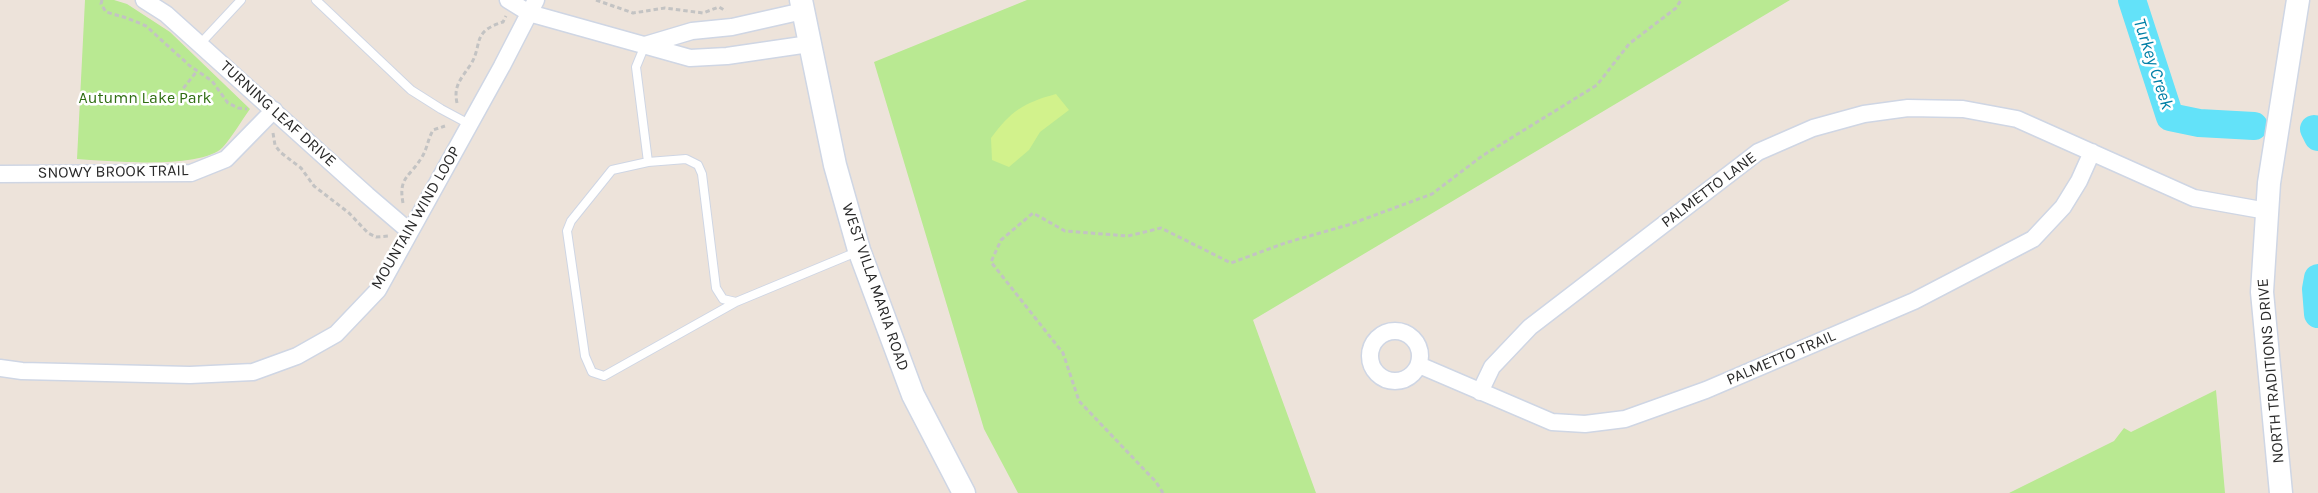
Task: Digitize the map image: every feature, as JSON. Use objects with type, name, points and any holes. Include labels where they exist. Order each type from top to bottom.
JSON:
[{"type":"main road","name":"NORTH TRADITIONS DRIVE","points":[[2281,493],[2262,292],[2269,183],[2298,0]]},
{"type":"main road","name":"WEST VILLA MARIA ROAD","points":[[802,6],[835,165],[859,250],[913,395],[964,493]]},
{"type":"street","name":"TURNING LEAF DRIVE","points":[[144,0],[166,14],[200,44],[269,116],[404,226]]},
{"type":"street","points":[[510,2],[532,6],[690,58],[727,56],[809,44]]},
{"type":"street","name":"MOUNTAIN WIND LOOP","points":[[0,368],[22,371],[190,375],[253,372],[297,356],[336,334],[378,290],[404,226],[469,124],[532,6]]},
{"type":"street","points":[[645,45],[692,31],[732,27],[802,6]]},
{"type":"street","name":"PALMETTO LANE","points":[[1480,392],[1492,368],[1530,327],[1758,152],[1813,128],[1864,114],[1908,108],[1963,109],[2017,119],[2194,198],[2267,211]]},
{"type":"street","name":"SNOWY BROOK TRAIL","points":[[0,174],[191,173],[226,159],[269,116]]},
{"type":"street","name":"PALMETTO TRAIL","points":[[1419,365],[1552,422],[1586,424],[1625,419],[1706,390],[1914,301],[2033,238],[2063,207],[2079,181],[2092,152]]},
{"type":"lane","points":[[200,44],[241,0]]},
{"type":"lane","points":[[316,0],[411,90],[469,124]]},
{"type":"lane","points":[[645,45],[636,67],[648,162]]},
{"type":"lane","points":[[736,302],[723,299],[716,288],[702,174],[698,165],[686,159],[648,162],[612,170],[571,221],[567,231],[585,356],[592,372],[604,376],[736,302],[859,250]]},
{"type":"path","points":[[102,0],[101,4],[106,12],[146,26],[212,81],[228,104],[269,116],[275,145],[280,152],[301,168],[314,186],[349,213],[368,233],[376,237],[390,236],[404,226],[400,191],[402,181],[422,156],[433,130],[448,124],[453,116],[458,107],[455,95],[456,86],[471,63],[477,43],[488,28],[503,22],[510,2]]},
{"type":"path","points":[[596,0],[633,13],[664,8],[703,13],[719,7],[727,12],[732,27]]},
{"type":"path","points":[[1163,493],[1156,482],[1079,401],[1063,353],[991,262],[1000,240],[1033,213],[1065,231],[1128,236],[1161,228],[1231,263],[1285,243],[1348,225],[1432,194],[1482,156],[1598,85],[1629,45],[1676,8],[1681,0]]},
{"type":"path","points":[[174,100],[198,71]]},
{"type":"green space","name":"Autumn Lake Park","points":[[85,0],[114,0],[127,4],[170,32],[250,109],[223,147],[212,154],[176,161],[131,162],[77,159]]},
{"type":"green space","points":[[1027,0],[1790,0],[1253,320],[1316,493],[1018,493],[984,429],[874,62]]},
{"type":"green space","points":[[1056,94],[1069,110],[1040,132],[1029,150],[1009,167],[992,160],[991,138],[1005,121],[1026,105]]},
{"type":"green space","points":[[2216,390],[2225,493],[2009,493],[2114,441],[2124,428],[2131,432]]},
{"type":"waterway","name":"Turkey Creek","points":[[2132,0],[2170,117],[2199,123],[2254,126]]},
{"type":"waterway","name":"Turkey Creek","points":[[2314,129],[2318,137]]},
{"type":"waterway","name":"Turkey Creek","points":[[2318,278],[2316,289],[2318,314]]}]
